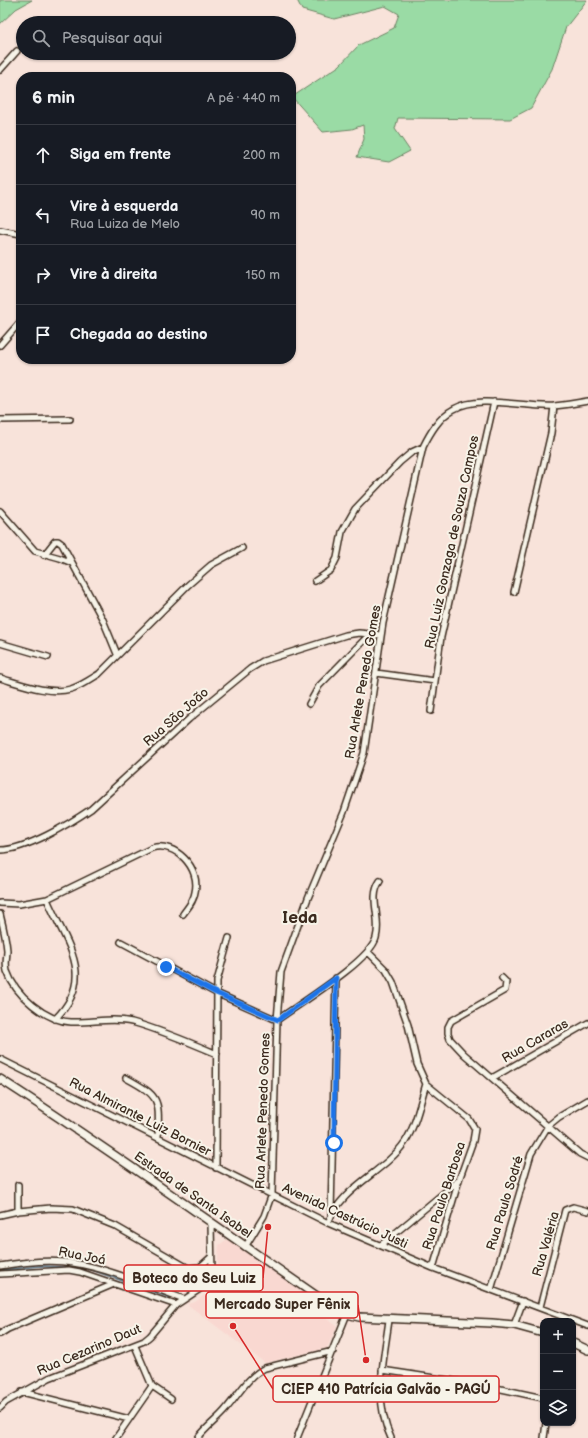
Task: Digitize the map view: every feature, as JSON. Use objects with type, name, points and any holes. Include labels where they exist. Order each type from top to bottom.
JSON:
[{"type":"main road","name":"Estrada de Santa Isabel","points":[[0,1079],[113,1154],[326,1303],[347,1314],[359,1317],[389,1320],[466,1321],[514,1325],[540,1332]]},
{"type":"main road","points":[[576,1344],[588,1350]]},
{"type":"street","points":[[0,70],[16,52]]},
{"type":"street","points":[[0,230],[16,233]]},
{"type":"street","points":[[0,345],[16,327]]},
{"type":"street","name":"Rua Arlete Penedo Gomes","points":[[245,1247],[264,1216],[272,1194],[281,972],[308,898],[344,812],[364,753],[381,636],[423,447],[438,422],[453,409],[464,404],[494,402],[554,406],[588,401]]},
{"type":"street","name":"Rua Luiz Gonzaga de Souza Campos","points":[[431,710],[440,637],[494,402]]},
{"type":"street","points":[[514,592],[551,433],[554,406]]},
{"type":"street","points":[[0,420],[70,419]]},
{"type":"street","points":[[315,581],[331,570],[337,558],[342,532],[355,509],[400,462],[412,452],[423,447]]},
{"type":"street","points":[[0,511],[30,547],[44,555],[60,558],[74,565]]},
{"type":"street","points":[[44,555],[55,541],[58,540],[74,565],[104,620],[117,654]]},
{"type":"street","points":[[0,678],[30,686],[55,690],[72,689],[99,674],[117,654],[188,585],[211,565],[242,548]]},
{"type":"street","points":[[309,704],[319,686],[372,633]]},
{"type":"street","name":"Rua São João","points":[[0,850],[24,845],[74,820],[91,809],[189,719],[244,674],[263,661],[346,635],[372,633],[381,636]]},
{"type":"street","points":[[0,643],[48,657]]},
{"type":"street","points":[[376,673],[435,681]]},
{"type":"street","points":[[0,903],[19,904],[47,899],[152,848],[164,846],[184,858],[190,865],[196,877],[196,892],[189,907],[183,914]]},
{"type":"street","points":[[121,942],[216,993],[278,1020],[336,978],[368,952],[375,942],[377,934],[374,894],[380,880]]},
{"type":"street","points":[[47,899],[58,926],[71,948],[76,962],[76,979],[73,994],[66,1008],[55,1019]]},
{"type":"street","points":[[0,914],[7,951],[6,964],[10,977],[27,1000],[55,1019],[70,1022],[112,1019],[130,1022],[159,1030],[217,1054]]},
{"type":"street","points":[[216,1168],[216,993],[220,968],[229,938]]},
{"type":"street","name":"Rua Paulo Barbosa","points":[[368,952],[386,970],[393,982],[408,1025],[417,1064],[426,1084],[469,1119],[475,1130],[473,1141],[459,1180],[433,1268]]},
{"type":"street","points":[[328,1223],[331,1214],[336,978]]},
{"type":"street","points":[[502,978],[506,982],[505,990],[456,1017],[448,1027],[450,1039],[464,1054],[580,1154],[588,1158]]},
{"type":"street","name":"Rua Cararas","points":[[492,1078],[588,1022]]},
{"type":"street","name":"Rua Almirante Luiz Bornier","points":[[0,1058],[216,1168],[272,1194]]},
{"type":"street","points":[[126,1078],[149,1090],[155,1098],[158,1109],[158,1138]]},
{"type":"street","points":[[331,1214],[349,1193],[391,1157],[405,1142],[411,1130],[426,1084]]},
{"type":"street","name":"Rua Paulo Sodré","points":[[490,1290],[527,1163],[535,1146],[548,1126],[559,1117],[588,1100]]},
{"type":"street","points":[[381,1245],[459,1180]]},
{"type":"street","points":[[18,1185],[18,1211]]},
{"type":"street","name":"Avenida Castrúcio Justi","points":[[272,1194],[328,1223],[433,1268],[588,1326]]},
{"type":"street","name":"Rua Valéria","points":[[540,1307],[565,1210],[573,1207],[588,1211]]},
{"type":"street","points":[[0,1216],[18,1211],[63,1208],[82,1212],[146,1242],[188,1268],[200,1267],[211,1257]]},
{"type":"street","name":"Rua Cezarino Daut","points":[[0,1408],[6,1402],[22,1392],[49,1378],[135,1346],[150,1336],[176,1305],[195,1293],[209,1280],[212,1274],[211,1224]]},
{"type":"street","name":"Rua Joá","points":[[0,1266],[49,1261],[72,1263],[116,1274],[156,1293],[176,1305]]},
{"type":"street","name":"Rua Joá","points":[[0,1274],[69,1270],[80,1272],[114,1284],[184,1299]]},
{"type":"street","points":[[0,1334],[8,1329],[114,1284]]},
{"type":"street","points":[[514,1325],[523,1301]]},
{"type":"street","points":[[297,1438],[347,1314]]},
{"type":"street","points":[[389,1320],[382,1370],[382,1407],[391,1438]]},
{"type":"street","points":[[135,1346],[152,1386],[171,1399]]},
{"type":"street","points":[[198,1438],[226,1410],[248,1379],[258,1371],[333,1351]]},
{"type":"street","points":[[382,1370],[487,1386],[540,1397]]},
{"type":"street","points":[[116,1438],[152,1386]]},
{"type":"street","points":[[22,1392],[129,1419]]},
{"type":"street","points":[[544,1438],[546,1426]]},
{"type":"shaded area","points":[[226,1240],[232,1241],[325,1307],[321,1315],[337,1326],[327,1348],[265,1363],[187,1304],[195,1302],[216,1287],[219,1245]]},
{"type":"green space","points":[[0,0],[32,0],[16,9],[0,24]]},
{"type":"green space","points":[[297,0],[587,0],[566,27],[552,69],[531,108],[510,119],[398,118],[395,129],[410,151],[389,162],[357,157],[364,139],[363,125],[352,129],[323,132],[296,102],[296,94],[339,66],[359,45],[394,28],[399,14],[385,6],[334,19],[302,10]]},
{"type":"waterway","points":[[0,1270],[41,1266],[86,1268],[171,1298]]},
{"type":"place","name":"Boteco do Seu Luiz","points":[[268,1227]]},
{"type":"place","name":"CIEP 410 Patrícia Galvão - PAGÚ","points":[[233,1326]]},
{"type":"place","name":"Mercado Super Fênix","points":[[366,1360]]},
{"type":"district","name":"Ieda","points":[[300,918]]},
{"type":"route","points":[[166,967],[216,993],[278,1020],[336,978],[334,1143]]}]
